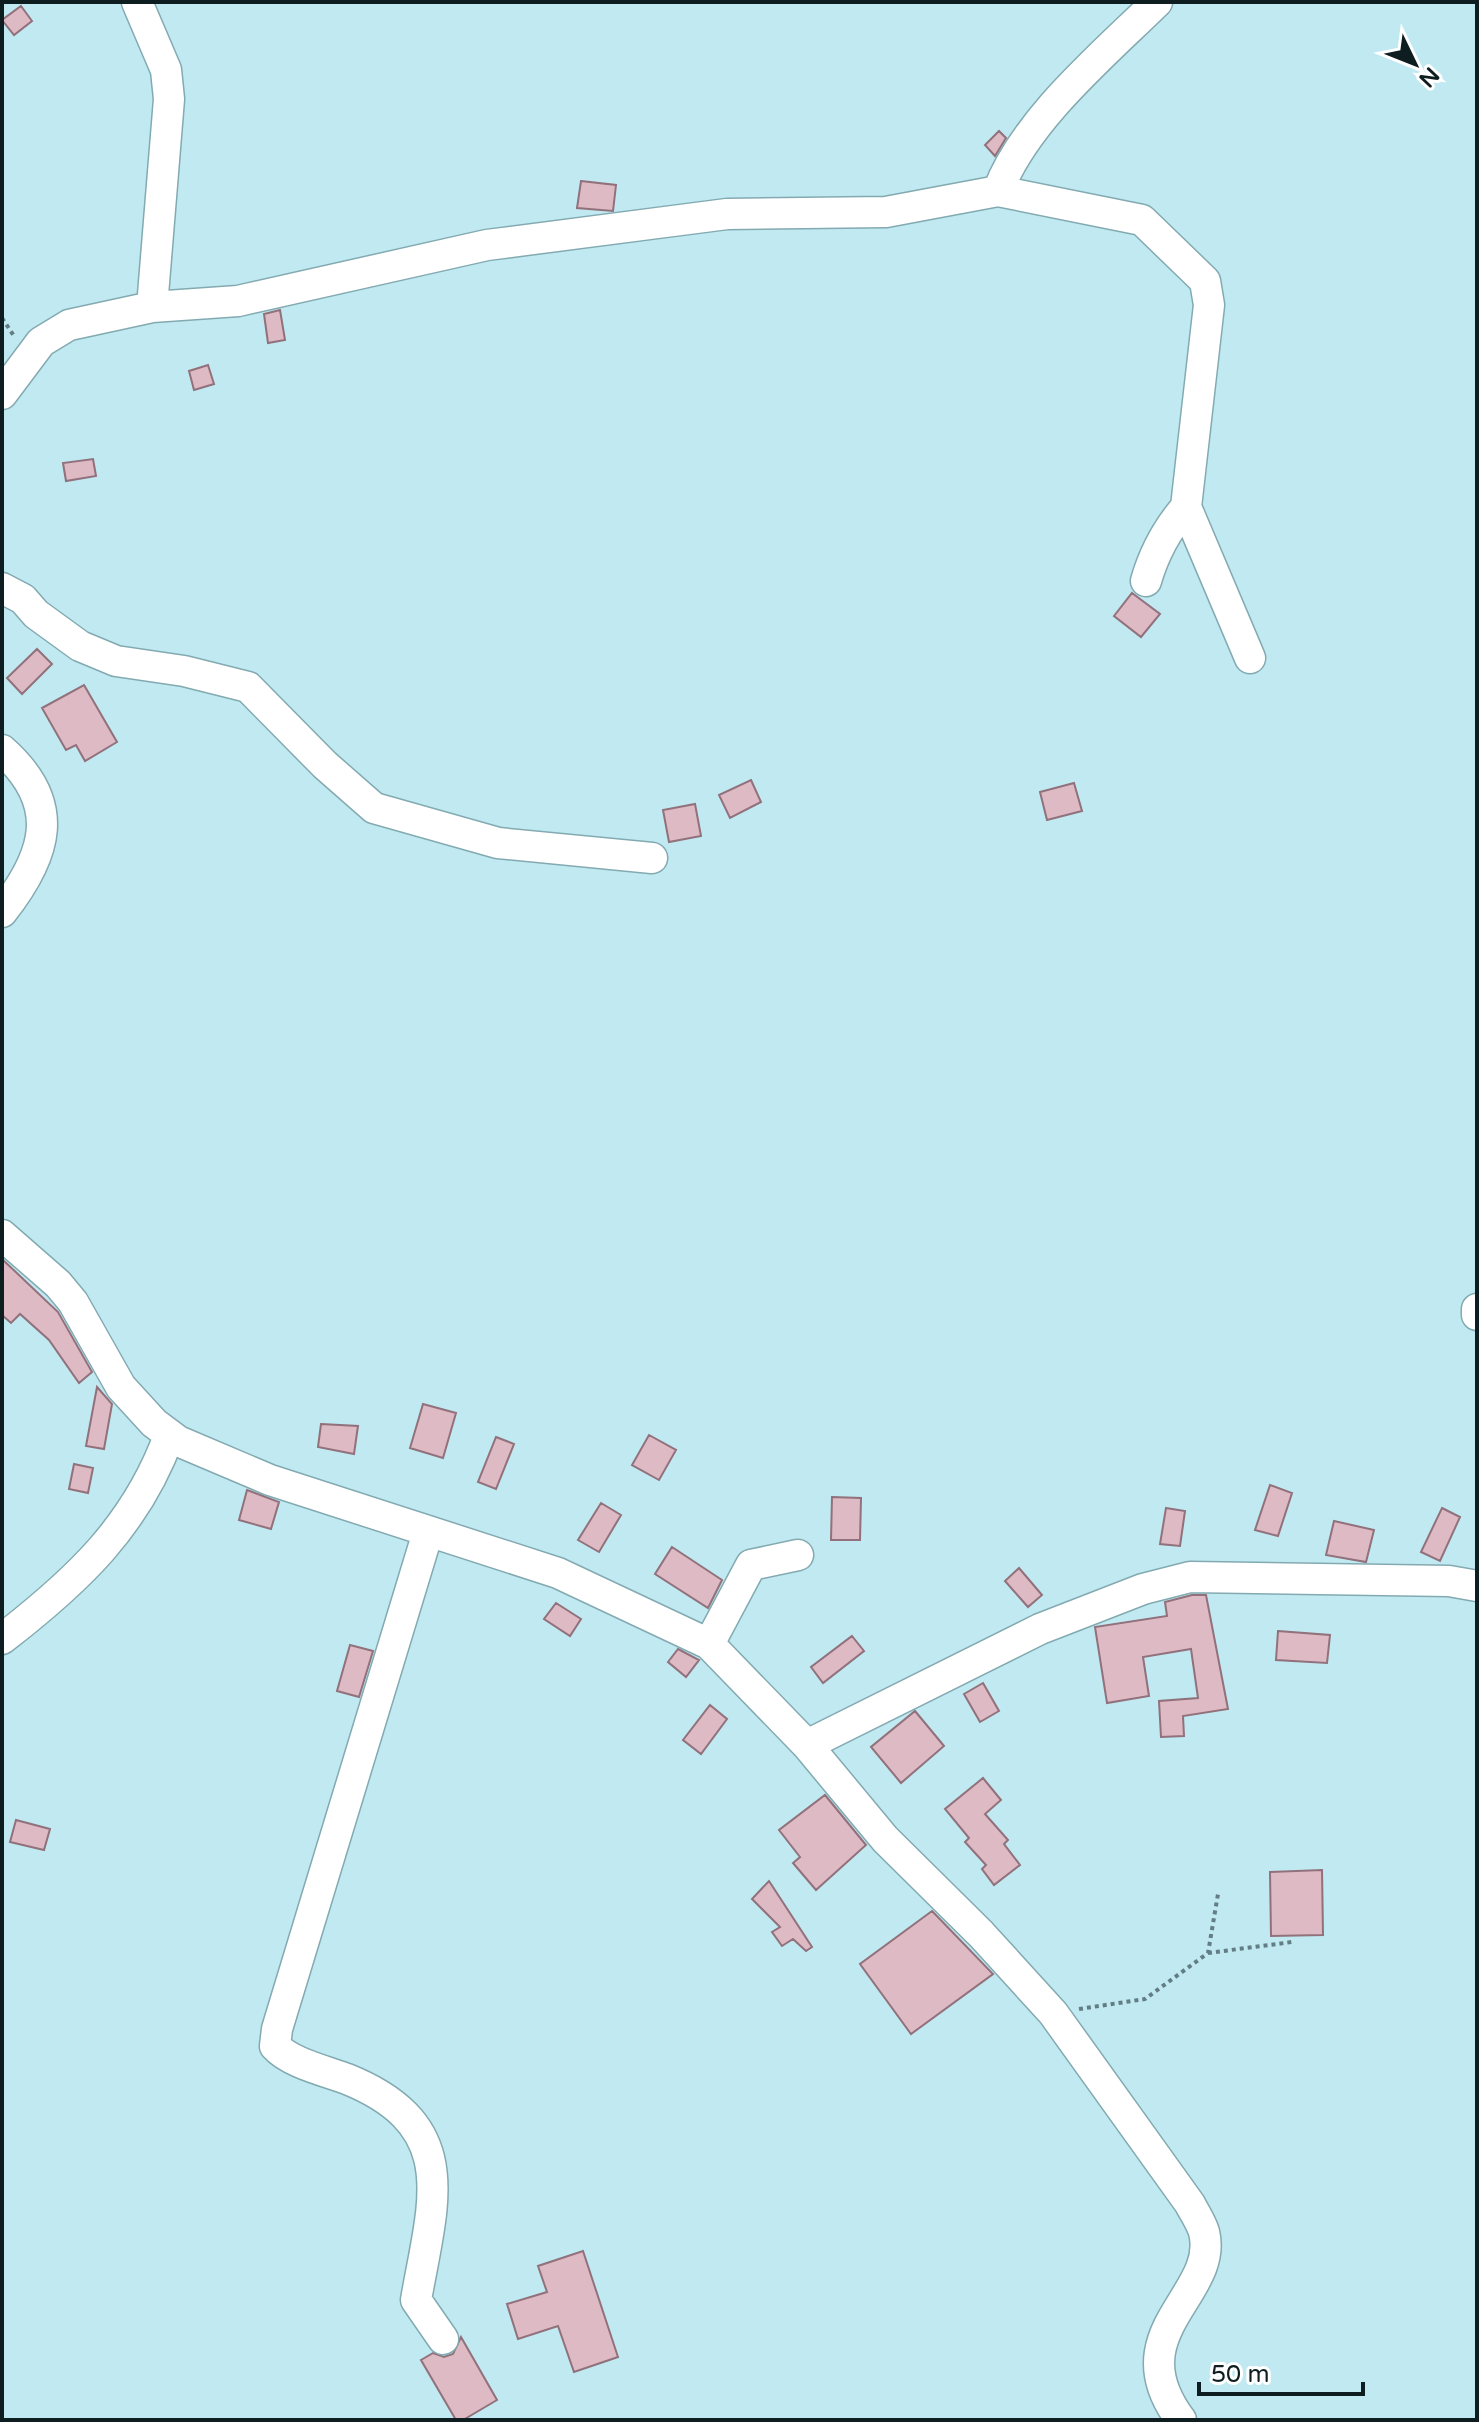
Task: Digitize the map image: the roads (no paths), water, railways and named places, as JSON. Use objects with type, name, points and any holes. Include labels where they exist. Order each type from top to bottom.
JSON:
[{"type":"street","points":[[137,2],[166,70],[169,99],[152,307]]},
{"type":"street","points":[[998,191],[1017,149],[1157,2]]},
{"type":"street","points":[[2,394],[41,342],[69,325],[152,307],[238,301],[487,245],[727,214],[886,212],[998,191],[1142,220],[1205,281],[1209,305],[1186,507],[1250,658]]},
{"type":"street","points":[[1146,581],[1172,523],[1186,507]]},
{"type":"street","points":[[2,588],[23,599],[36,614],[80,646],[116,661],[184,671],[248,687],[325,765],[374,808],[498,843],[652,858]]},
{"type":"street","points":[[2,750],[30,780],[39,802],[43,831],[35,865],[2,912]]},
{"type":"street","points":[[2,1235],[58,1284],[73,1302],[121,1387],[169,1436],[270,1480],[558,1573],[709,1644],[807,1745],[885,1839],[981,1934],[1053,2013],[1171,2172],[1204,2233],[1201,2266],[1175,2312],[1159,2358],[1162,2390],[1181,2420]]},
{"type":"street","points":[[2,1639],[82,1571],[126,1522],[153,1478],[169,1436]]},
{"type":"street","points":[[428,1532],[277,2029],[275,2046],[291,2056],[369,2087],[402,2111],[416,2129],[429,2156],[435,2201],[416,2300],[443,2339]]},
{"type":"street","points":[[709,1644],[751,1565],[798,1555]]},
{"type":"street","points":[[807,1745],[1040,1629],[1143,1589],[1190,1577],[1449,1581],[1477,1586]]}]
